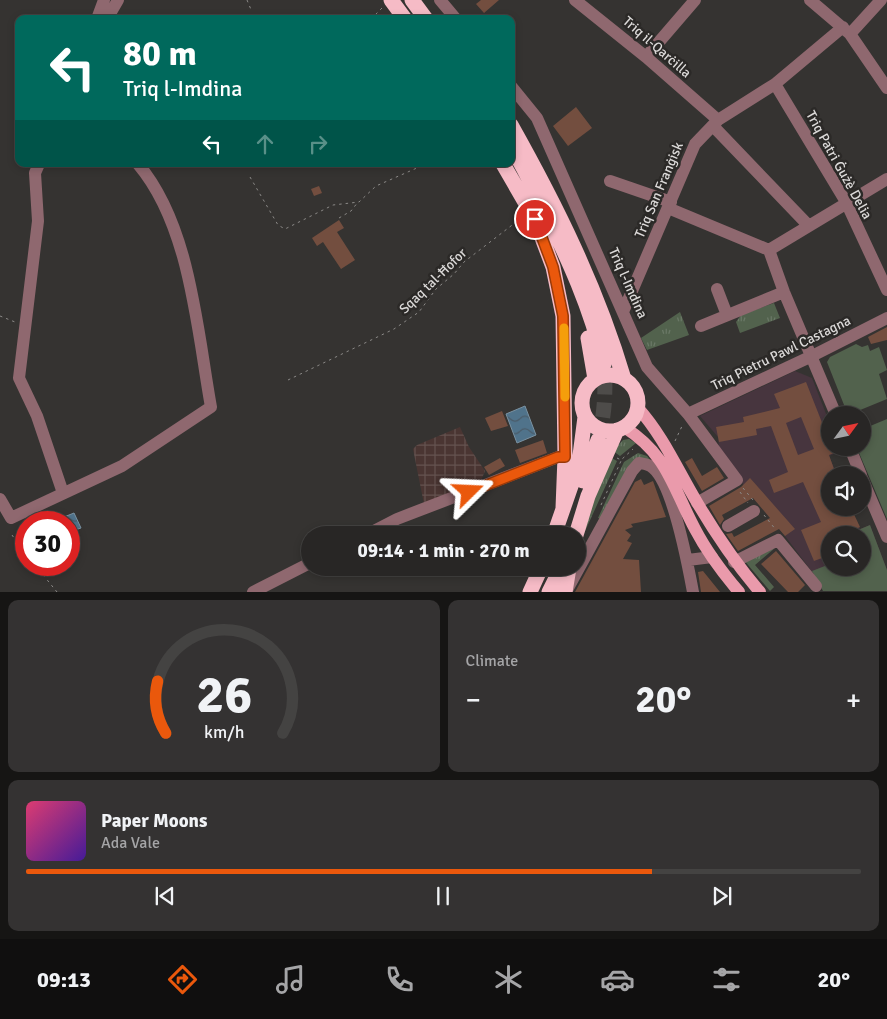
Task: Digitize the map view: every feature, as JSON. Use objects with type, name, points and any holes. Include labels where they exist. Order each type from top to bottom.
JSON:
[{"type":"highway","points":[[391,0],[402,15]]},
{"type":"highway","points":[[412,0],[423,15]]},
{"type":"highway","points":[[515,132],[552,198],[584,265],[626,380],[636,394],[638,408],[635,416],[620,429],[607,452],[588,496],[579,526]]},
{"type":"highway","points":[[515,155],[579,285],[597,332],[604,364]]},
{"type":"highway","points":[[505,167],[559,265],[592,350],[595,379]]},
{"type":"highway","points":[[533,215],[553,267],[563,316],[565,457],[563,508]]},
{"type":"highway","points":[[557,526],[579,463],[585,417],[582,396],[589,384],[604,375],[614,375],[626,380]]},
{"type":"highway","points":[[585,417],[590,423],[602,430],[620,429]]},
{"type":"highway","points":[[567,526],[598,440]]},
{"type":"highway","points":[[530,592],[537,576]]},
{"type":"highway","points":[[538,592],[546,576]]},
{"type":"highway","points":[[549,592],[557,576]]},
{"type":"highway","points":[[565,592],[568,576]]},
{"type":"main road","points":[[638,408],[672,454],[697,503],[721,529],[734,562],[760,592]]},
{"type":"main road","points":[[620,429],[643,439],[660,458],[695,530],[712,557],[739,592]]},
{"type":"street","points":[[98,15],[104,0]]},
{"type":"street","points":[[109,15],[118,0]]},
{"type":"street","points":[[440,0],[453,15]]},
{"type":"street","name":"Triq il-Qarċilla","points":[[576,0],[646,57],[715,123],[808,225]]},
{"type":"street","points":[[646,57],[695,0]]},
{"type":"street","points":[[810,0],[846,30],[887,88]]},
{"type":"street","name":"Triq San Franġisk","points":[[623,312],[695,144],[715,123],[775,84],[846,30],[881,0]]},
{"type":"street","name":"Triq Patri Ġużè Delia","points":[[775,84],[846,202],[887,290]]},
{"type":"street","name":"Triq l-Imdina","points":[[515,91],[537,118],[647,367],[688,414],[735,482]]},
{"type":"street","points":[[38,167],[35,173],[38,221],[19,372],[20,384],[37,416],[63,494]]},
{"type":"street","points":[[0,499],[11,518],[122,466],[211,407],[177,235],[164,204],[140,167]]},
{"type":"street","points":[[769,250],[887,179]]},
{"type":"street","points":[[610,181],[769,250],[784,292],[832,406]]},
{"type":"street","points":[[717,289],[727,315]]},
{"type":"street","points":[[701,326],[784,292]]},
{"type":"street","name":"Triq Pietru Pawl Castagna","points":[[688,414],[812,356],[887,318]]},
{"type":"street","points":[[385,526],[415,512],[558,457],[565,457]]},
{"type":"street","points":[[565,592],[632,471],[639,464],[646,464],[655,469],[672,504],[688,560],[693,592]]},
{"type":"street","points":[[697,503],[735,482]]},
{"type":"street","points":[[871,499],[887,537]]},
{"type":"street","points":[[721,529],[754,511]]},
{"type":"street","points":[[734,562],[778,540],[816,586]]},
{"type":"street","points":[[688,560],[712,557]]},
{"type":"street","points":[[253,592],[301,568]]},
{"type":"path","points":[[247,0],[252,12]]},
{"type":"path","points":[[375,15],[391,0]]},
{"type":"path","points":[[339,218],[355,207],[376,186],[419,167]]},
{"type":"path","points":[[250,177],[278,225],[285,229],[333,205],[359,202]]},
{"type":"path","name":"Sqaq tal-Ħofor","points":[[288,380],[394,329],[419,312],[436,289],[454,274],[464,262],[533,215]]},
{"type":"path","points":[[0,316],[25,325]]},
{"type":"path","points":[[598,512],[621,460],[643,439]]},
{"type":"path","points":[[607,452],[621,460]]},
{"type":"path","points":[[735,482],[754,511]]},
{"type":"path","points":[[12,536],[15,540]]},
{"type":"path","points":[[44,576],[57,592]]},
{"type":"shaded area","points":[[795,371],[812,378],[823,406],[821,406],[821,456],[829,456],[833,466],[821,466],[821,516],[854,516],[859,526],[821,526],[821,576],[871,576],[871,528],[887,570],[887,591],[823,591],[819,581],[743,485],[740,475],[719,449],[718,437],[700,416]]},
{"type":"shaded area","points":[[460,427],[469,447],[485,471],[480,483],[424,504],[413,449],[417,445]]},
{"type":"green space","points":[[774,303],[780,318],[740,333],[736,322],[741,315]]},
{"type":"green space","points":[[680,312],[689,335],[647,350],[641,338]]},
{"type":"green space","points":[[856,344],[862,347],[868,345],[870,351],[879,347],[887,370],[879,374],[887,399],[870,406],[844,406],[827,362],[830,357]]},
{"type":"green space","points":[[887,419],[887,519],[871,481],[871,466],[865,466],[860,456],[871,456],[871,426]]},
{"type":"green space","points":[[629,439],[636,443],[620,456],[613,451],[623,440]]},
{"type":"green space","points":[[638,453],[647,456],[655,466],[648,460],[601,519],[598,518],[624,462]]},
{"type":"green space","points":[[608,456],[617,461],[586,529],[586,526],[583,526]]},
{"type":"green space","points":[[871,528],[887,570],[887,591],[823,591],[812,571],[821,568],[821,576],[871,576]]},
{"type":"green space","points":[[775,548],[755,565],[774,587],[770,591],[743,559]]},
{"type":"water","points":[[525,406],[536,435],[517,443],[506,414]]},
{"type":"building","points":[[481,0],[499,0],[484,13],[476,4]]},
{"type":"building","points":[[576,107],[592,128],[568,146],[553,126]]},
{"type":"building","points":[[319,186],[322,193],[314,196],[311,189]]},
{"type":"building","points":[[339,220],[344,228],[337,232],[355,260],[341,269],[323,242],[317,246],[312,238]]},
{"type":"building","points":[[887,327],[887,340],[871,344],[868,337]]},
{"type":"building","points":[[806,382],[821,420],[821,456],[829,456],[833,466],[821,466],[821,516],[855,516],[860,526],[821,526],[821,558],[814,561],[801,530],[821,522],[803,482],[774,493],[769,480],[788,472],[771,426],[756,429],[757,435],[719,442],[716,427],[744,422],[743,417],[780,408],[774,394]],"holes":[[[801,417],[814,449],[798,455],[786,423]]]},
{"type":"building","points":[[502,411],[508,426],[491,431],[485,418]]},
{"type":"building","points":[[543,440],[547,453],[520,463],[515,450]]},
{"type":"building","points":[[500,458],[505,466],[489,475],[484,467]]},
{"type":"building","points":[[692,458],[702,476],[717,467],[724,478],[702,491],[685,462]]},
{"type":"building","points":[[750,478],[795,529],[785,536],[779,529],[738,551],[726,534],[732,533],[734,537],[770,518],[753,498],[722,515],[724,519],[720,525],[709,506],[741,487]]},
{"type":"building","points":[[641,479],[644,485],[653,481],[666,517],[631,524],[633,527],[625,530],[631,535],[627,541],[632,543],[623,559],[639,560],[641,592],[575,592],[584,576],[586,576],[586,572],[635,482]]},
{"type":"building","points":[[776,551],[805,585],[798,592],[788,592],[761,564]]},
{"type":"building","points":[[703,571],[720,592],[701,592],[698,572]]},
{"type":"tunnel","points":[[598,440],[604,402],[604,364]]},
{"type":"slow traffic","points":[[564,328],[565,397]]},
{"type":"route","points":[[469,492],[558,457],[565,457],[565,347],[563,316],[553,267],[535,219]]}]
